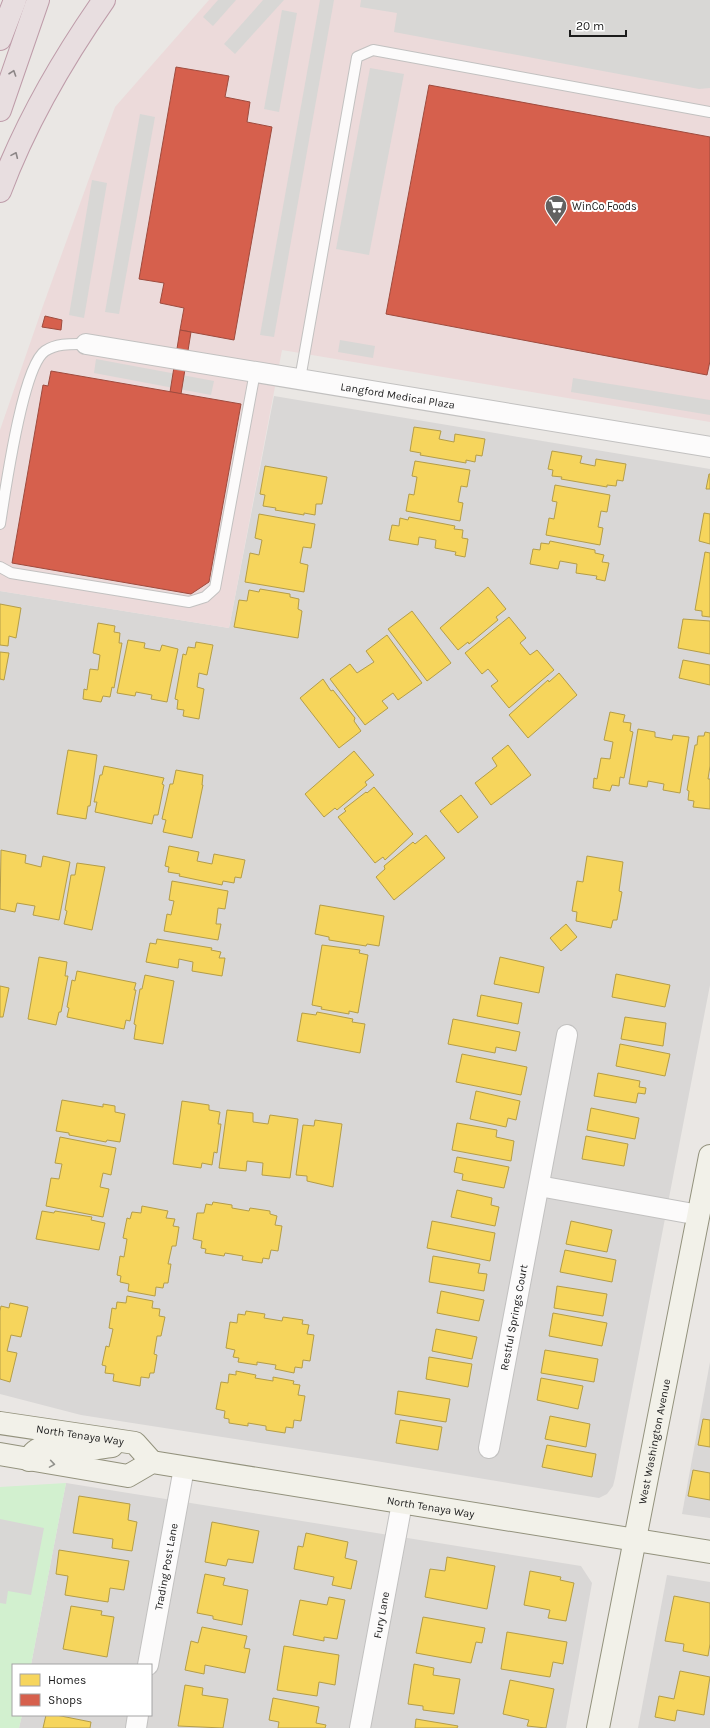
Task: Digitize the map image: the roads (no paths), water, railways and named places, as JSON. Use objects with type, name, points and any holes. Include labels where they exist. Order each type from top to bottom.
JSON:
[{"type":"highway","points":[[0,39],[16,0]]},
{"type":"highway","points":[[0,110],[38,0]]},
{"type":"highway","points":[[0,191],[40,100],[82,31],[104,0]]},
{"type":"main road","name":"West Washington Avenue","points":[[598,1728],[633,1540],[710,1156]]},
{"type":"main road","name":"North Tenaya Way","points":[[0,1423],[135,1443],[152,1462],[184,1468],[710,1552]]},
{"type":"main road","points":[[0,1438],[16,1440],[24,1439],[30,1435],[32,1427]]},
{"type":"main road","points":[[29,1460],[32,1452],[40,1448],[51,1446],[80,1450],[135,1443]]},
{"type":"main road","points":[[0,1454],[128,1476],[152,1462]]},
{"type":"street","name":"Langford Medical Plaza","points":[[86,344],[710,446]]},
{"type":"street","name":"Restful Springs Court","points":[[489,1448],[567,1035]]},
{"type":"street","points":[[539,1186],[699,1215]]},
{"type":"street","name":"Trading Post Lane","points":[[148,1664],[184,1468]]},
{"type":"street","name":"Fury Lane","points":[[360,1728],[402,1503]]},
{"type":"street","points":[[136,1728],[138,1716]]},
{"type":"lane","points":[[300,379],[357,57],[373,50],[710,112]]},
{"type":"lane","points":[[0,524],[17,422],[32,371],[44,351],[62,344],[86,344]]},
{"type":"lane","points":[[0,567],[11,573],[189,602],[205,597],[215,588],[255,372]]},
{"type":"place","name":"WinCo Foods","points":[[556,226]]}]
